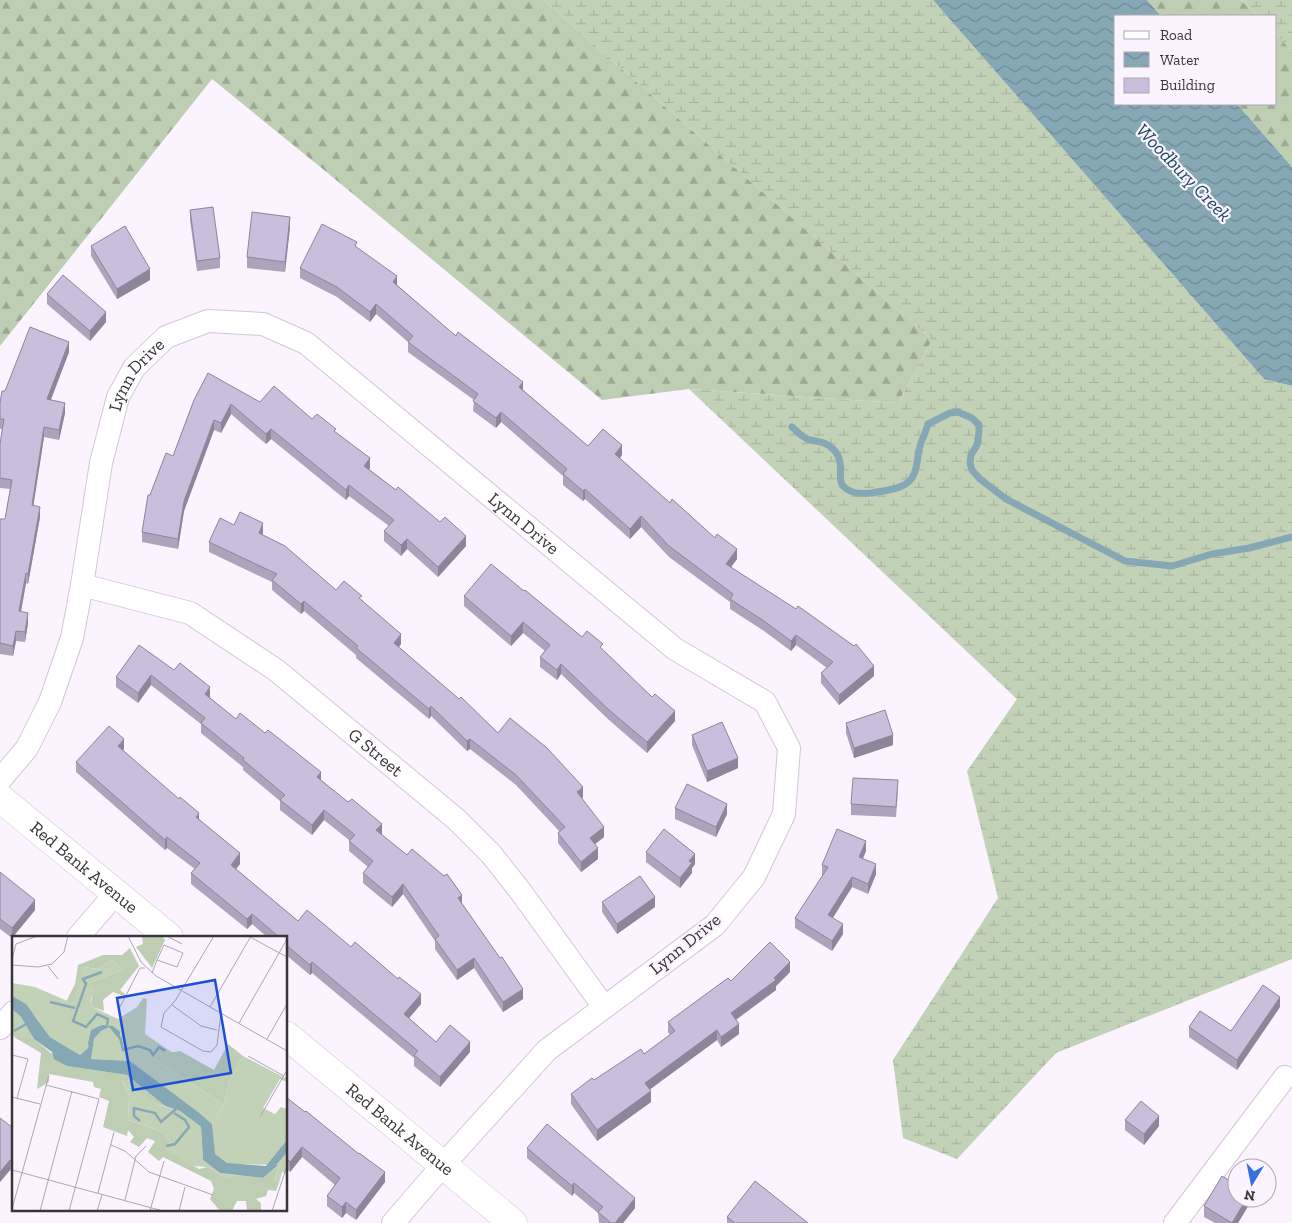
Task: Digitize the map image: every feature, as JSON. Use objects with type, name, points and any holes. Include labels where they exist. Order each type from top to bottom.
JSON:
[{"type":"street","name":"Lynn Drive","points":[[0,780],[27,748],[50,702],[72,638],[101,463],[118,397],[134,368],[166,337],[208,321],[263,324],[306,342],[676,649],[765,702],[789,748],[784,814],[754,877],[715,925],[547,1050],[393,1223]]},
{"type":"street","name":"G Street","points":[[82,585],[190,613],[276,670],[456,819],[484,847],[520,892],[604,1007]]},
{"type":"street","name":"Red Bank Avenue","points":[[0,798],[167,936]]},
{"type":"street","points":[[79,936],[116,893]]},
{"type":"street","points":[[0,1028],[12,1014]]},
{"type":"street","name":"Red Bank Avenue","points":[[288,1037],[514,1223]]},
{"type":"street","points":[[1175,1223],[1284,1077]]},
{"type":"green space","points":[[0,0],[543,0],[932,340],[898,403],[689,389],[602,400],[212,79],[0,346]]},
{"type":"green space","points":[[543,0],[933,0],[1264,379],[1292,386],[1292,959],[1056,1053],[957,1159],[903,1138],[893,1060],[998,898],[967,771],[1017,699],[689,389],[898,403],[932,340]]},
{"type":"green space","points":[[1147,0],[1241,0],[1256,15],[1160,15]]},
{"type":"green space","points":[[1241,0],[1292,0],[1292,51],[1277,35],[1277,15],[1256,15]]},
{"type":"green space","points":[[1277,35],[1292,51],[1292,167],[1238,105],[1277,105]]},
{"type":"water","name":"Woodbury Creek","points":[[933,0],[1147,0],[1160,15],[1114,15],[1114,105],[1238,105],[1292,167],[1292,386],[1264,379]]},
{"type":"building","points":[[213,207],[220,258],[197,261],[190,210]]},
{"type":"building","points":[[252,212],[290,217],[285,262],[247,257]]},
{"type":"building","points":[[322,224],[357,242],[355,246],[397,276],[393,282],[456,336],[458,332],[523,382],[519,387],[588,446],[603,429],[622,445],[615,454],[670,503],[672,499],[715,538],[717,534],[737,549],[726,564],[796,609],[798,606],[854,646],[856,644],[874,666],[839,695],[821,673],[833,662],[796,635],[791,641],[730,599],[733,594],[669,546],[641,516],[630,529],[585,489],[583,491],[563,474],[567,469],[501,412],[496,418],[473,401],[478,394],[408,342],[413,336],[376,304],[370,312],[337,287],[300,268]]},
{"type":"building","points":[[125,226],[150,269],[117,289],[91,246]]},
{"type":"building","points":[[63,275],[106,312],[90,331],[47,294]]},
{"type":"building","points":[[30,327],[69,342],[47,399],[65,403],[59,430],[44,427],[32,505],[40,507],[19,611],[28,613],[25,632],[16,631],[13,646],[0,643],[0,519],[5,519],[12,480],[0,478],[0,444],[4,419],[0,419],[0,403],[2,391],[5,391]]},
{"type":"building","points":[[208,373],[260,402],[274,386],[312,419],[317,414],[336,429],[334,431],[370,458],[364,466],[396,490],[398,487],[440,522],[445,517],[466,536],[438,567],[407,539],[401,545],[384,531],[394,520],[349,485],[346,490],[271,429],[266,434],[231,404],[221,423],[214,420],[184,501],[178,539],[142,532],[148,495],[150,495],[166,453],[173,456],[194,400]]},
{"type":"building","points":[[240,512],[263,523],[259,533],[285,546],[336,590],[344,581],[362,596],[359,598],[401,634],[394,643],[459,699],[461,697],[498,733],[510,718],[547,748],[583,787],[577,792],[604,827],[590,838],[598,848],[581,862],[558,833],[565,827],[516,775],[470,739],[467,741],[431,706],[429,709],[356,648],[358,646],[304,601],[301,604],[272,580],[277,574],[209,542],[220,518],[234,525]]},
{"type":"building","points":[[491,564],[582,637],[587,631],[603,644],[600,647],[652,697],[655,694],[675,711],[647,742],[609,710],[561,664],[557,670],[540,657],[550,645],[523,622],[511,636],[464,596]]},
{"type":"building","points":[[139,645],[174,670],[180,663],[210,687],[205,694],[236,719],[240,713],[265,733],[268,730],[321,772],[317,777],[348,802],[352,799],[382,824],[376,830],[407,855],[412,849],[444,876],[447,874],[462,895],[458,898],[500,958],[502,957],[523,989],[503,1002],[474,958],[457,970],[435,939],[439,936],[403,884],[392,897],[363,873],[373,861],[349,841],[355,835],[324,810],[312,825],[280,800],[285,795],[201,723],[205,718],[151,675],[138,693],[116,677]]},
{"type":"building","points":[[885,710],[893,735],[854,748],[846,723]]},
{"type":"building","points":[[722,722],[738,758],[707,771],[692,735]]},
{"type":"building","points":[[109,726],[124,739],[118,746],[179,799],[180,797],[199,813],[196,817],[240,853],[231,865],[298,921],[307,910],[351,947],[355,942],[398,979],[399,977],[421,994],[404,1014],[436,1042],[450,1025],[470,1042],[440,1077],[414,1055],[418,1051],[312,962],[310,965],[288,947],[288,936],[278,936],[252,914],[247,919],[191,873],[200,863],[167,837],[165,840],[76,762]]},
{"type":"building","points":[[853,778],[898,780],[896,807],[851,804]]},
{"type":"building","points":[[687,784],[727,804],[716,827],[675,808]]},
{"type":"building","points":[[664,829],[695,854],[689,861],[692,863],[680,878],[646,852]]},
{"type":"building","points":[[837,829],[866,841],[859,857],[876,864],[868,884],[852,877],[828,915],[843,924],[832,941],[795,918],[828,867],[822,865]]},
{"type":"building","points":[[0,872],[35,900],[12,928],[0,919]]},
{"type":"building","points":[[640,876],[655,897],[617,924],[602,902]]},
{"type":"building","points":[[770,942],[790,962],[774,978],[776,980],[731,1013],[739,1024],[721,1037],[717,1030],[645,1083],[651,1091],[597,1130],[571,1094],[592,1078],[594,1080],[641,1049],[644,1054],[675,1031],[668,1022],[728,978],[731,981]]},
{"type":"building","points":[[1263,985],[1280,997],[1237,1060],[1189,1027],[1200,1011],[1231,1031]]},
{"type":"building","points":[[288,1099],[385,1172],[356,1210],[346,1202],[342,1207],[327,1196],[340,1178],[302,1147],[290,1162],[288,1160]]},
{"type":"building","points":[[1141,1101],[1159,1116],[1144,1134],[1125,1120]]},
{"type":"building","points":[[0,1118],[12,1127],[12,1161],[10,1160],[0,1172]]},
{"type":"building","points":[[547,1124],[635,1198],[615,1223],[611,1223],[598,1212],[603,1207],[574,1183],[572,1186],[527,1148]]},
{"type":"building","points":[[1222,1176],[1227,1179],[1227,1208],[1241,1208],[1232,1223],[1204,1206]]},
{"type":"building","points":[[755,1181],[808,1223],[735,1223],[727,1217]]},
{"type":"waterway","points":[[792,427],[807,439],[826,444],[832,448],[839,458],[840,479],[846,489],[857,493],[872,493],[895,488],[907,483],[916,469],[920,446],[928,424],[950,413],[958,412],[972,418],[979,425],[977,445],[971,455],[970,463],[972,470],[980,479],[1006,499],[1125,561],[1172,566],[1212,554],[1249,548],[1292,537]]}]
